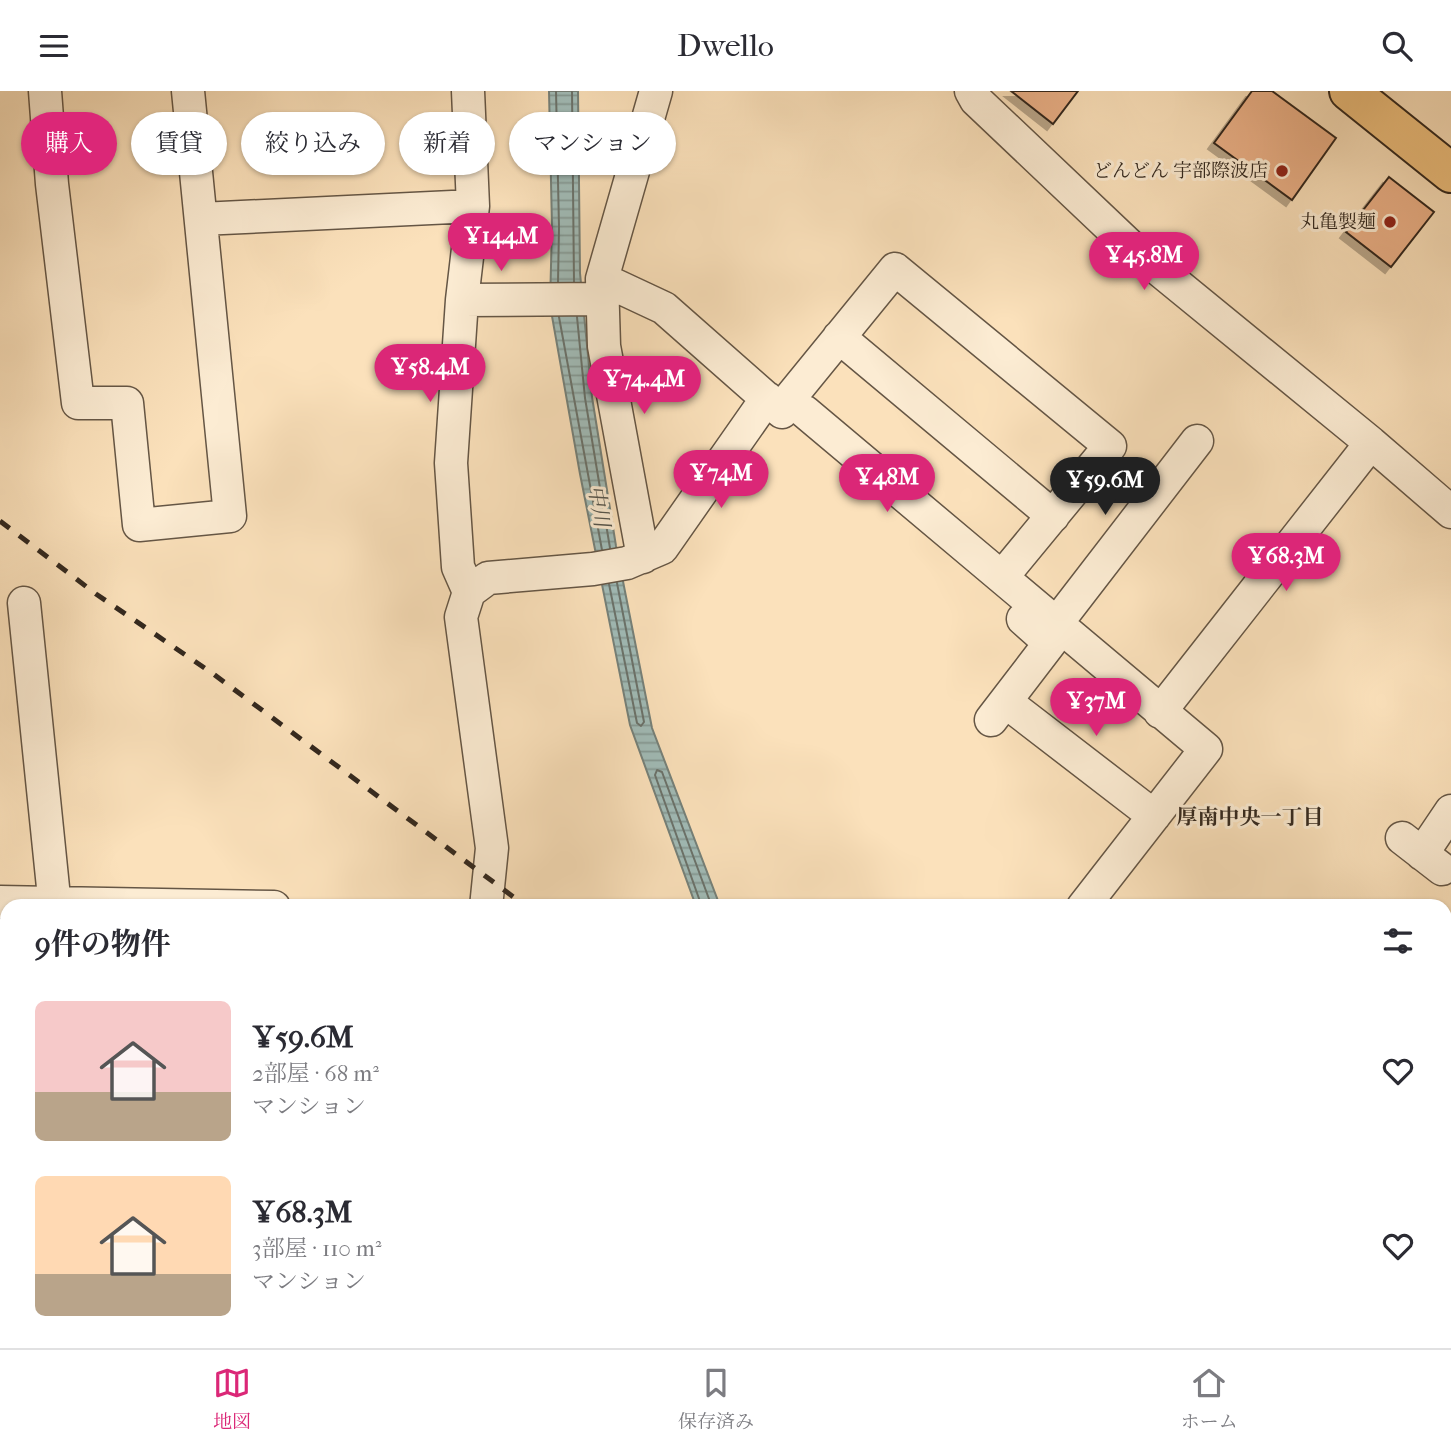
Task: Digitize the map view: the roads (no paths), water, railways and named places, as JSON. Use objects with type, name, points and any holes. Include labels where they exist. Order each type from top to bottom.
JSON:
[{"type":"main road","points":[[1349,91],[1451,173]]},
{"type":"street","points":[[45,91],[52,184],[78,403],[127,403],[139,525],[230,516],[188,91]]},
{"type":"street","points":[[468,91],[473,206],[462,300],[452,463],[457,567],[469,592]]},
{"type":"street","points":[[635,560],[604,346],[600,292],[656,91]]},
{"type":"street","points":[[971,91],[976,100],[1129,246],[1371,443],[1451,512]]},
{"type":"street","points":[[201,219],[473,206]]},
{"type":"street","points":[[487,899],[492,848],[461,617],[469,592],[488,578],[593,569],[635,560],[662,548],[784,407],[895,269],[1110,446],[1002,577]]},
{"type":"street","points":[[462,300],[540,300],[600,292],[664,308],[784,407],[1002,577],[1206,749],[1089,899]]},
{"type":"street","points":[[839,337],[1053,516]]},
{"type":"street","points":[[784,407],[1051,643],[999,711],[1154,816]]},
{"type":"street","points":[[1056,624],[1196,441]]},
{"type":"street","points":[[1160,712],[1371,443]]},
{"type":"street","points":[[24,603],[54,899]]},
{"type":"street","points":[[1422,854],[1451,811]]},
{"type":"water","points":[[549,91],[578,91],[578,112],[549,112]]},
{"type":"water","name":"中川","points":[[551,175],[579,175],[580,273],[592,397],[616,546],[652,728],[717,899],[693,899],[630,725],[580,474],[550,305]]},
{"type":"railway","points":[[0,521],[96,594],[212,673],[516,899]]},
{"type":"place","name":"どんどん 宇部際波店","points":[[1282,171]]},
{"type":"place","name":"丸亀製麺","points":[[1390,222]]},
{"type":"district","name":"厚南中央一丁目","points":[[1250,817]]}]
